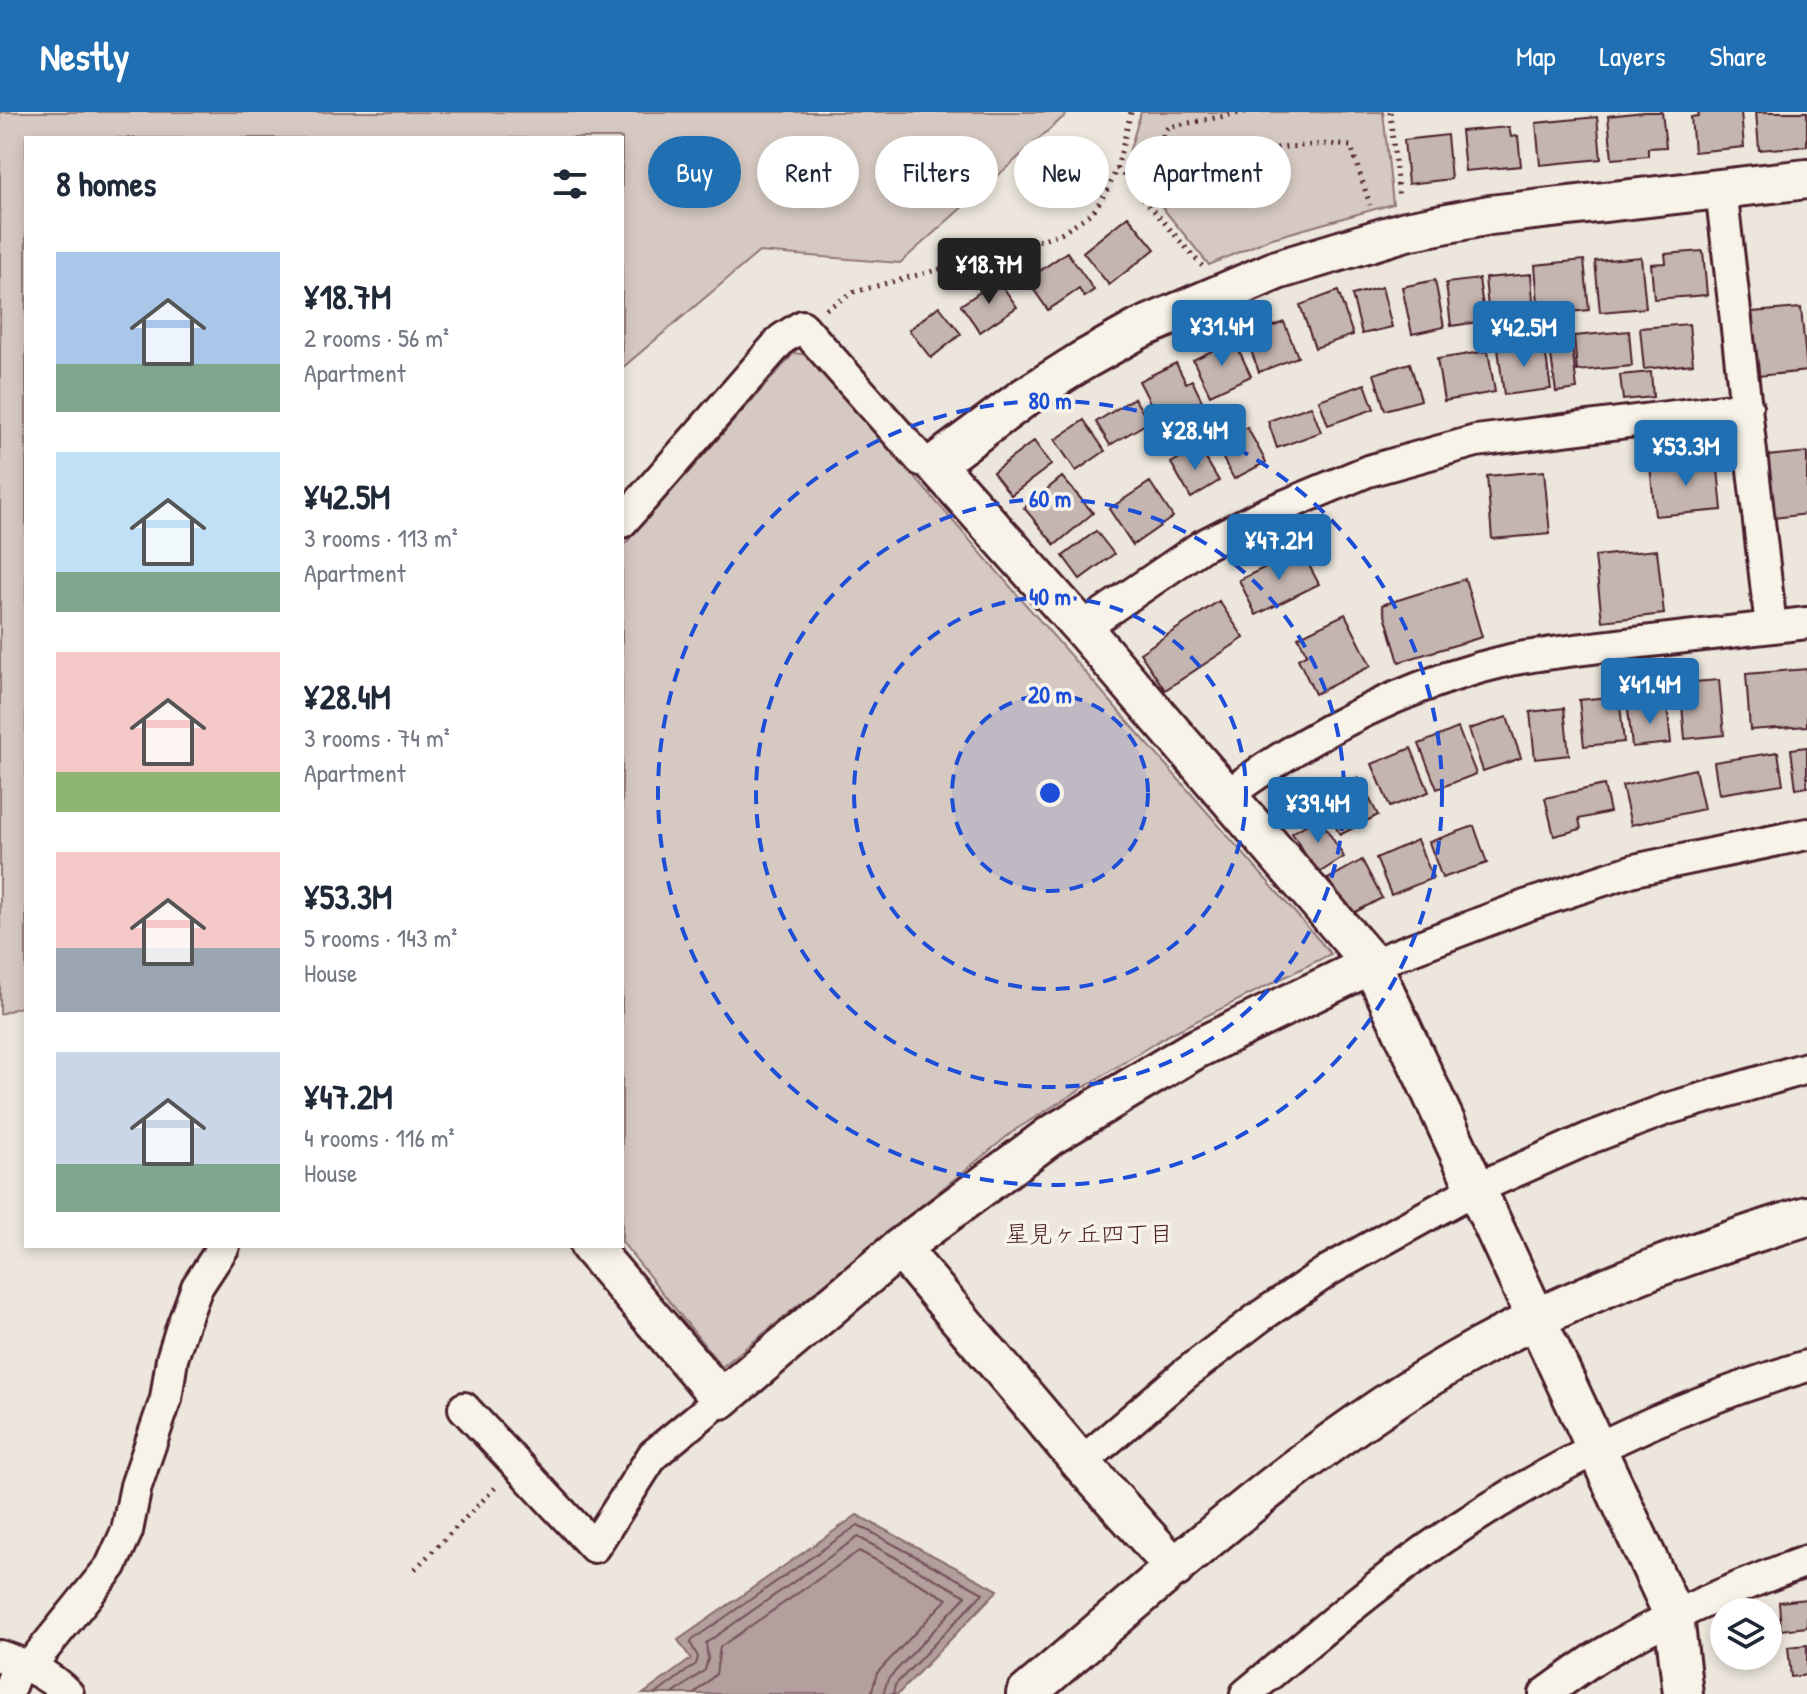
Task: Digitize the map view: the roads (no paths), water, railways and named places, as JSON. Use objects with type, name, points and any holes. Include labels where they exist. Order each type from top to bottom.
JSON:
[{"type":"street","points":[[935,464],[1025,397],[1139,329],[1220,293],[1390,226],[1807,179]]},
{"type":"street","points":[[1721,189],[1771,627]]},
{"type":"street","points":[[624,520],[782,339],[802,326],[921,460],[935,464],[1082,628],[1372,964],[1674,1616],[1683,1694]]},
{"type":"street","points":[[1082,628],[1202,546],[1262,515],[1368,471],[1476,441],[1747,407]]},
{"type":"street","points":[[1226,796],[1273,762],[1338,723],[1444,679],[1511,660],[1561,652],[1807,623]]},
{"type":"street","points":[[464,1408],[594,1547],[653,1455],[900,1248],[968,1194],[1050,1136],[1194,1050],[1372,964],[1525,906],[1621,874],[1807,834]]},
{"type":"street","points":[[1081,1463],[1185,1374],[1261,1316],[1329,1270],[1475,1189],[1590,1138],[1667,1109],[1807,1068]]},
{"type":"street","points":[[1026,1694],[1335,1439],[1474,1351],[1536,1318],[1656,1267],[1807,1216]]},
{"type":"street","points":[[7,1694],[16,1662],[111,1566],[127,1531],[139,1475],[166,1399],[172,1359],[182,1327],[197,1287],[223,1248]]},
{"type":"street","points":[[592,1248],[721,1399]]},
{"type":"street","points":[[900,1248],[1081,1463],[1175,1568]]},
{"type":"street","points":[[1246,1694],[1370,1591],[1501,1501],[1595,1449],[1713,1398],[1807,1366]]},
{"type":"street","points":[[1545,1694],[1604,1653],[1674,1616],[1807,1561]]},
{"type":"street","points":[[16,1662],[52,1678],[68,1694]]},
{"type":"water","points":[[857,1515],[998,1590],[898,1694],[643,1694],[691,1659],[678,1640]]},
{"type":"district","name":"星見ヶ丘四丁目","points":[[1089,1233]]}]
